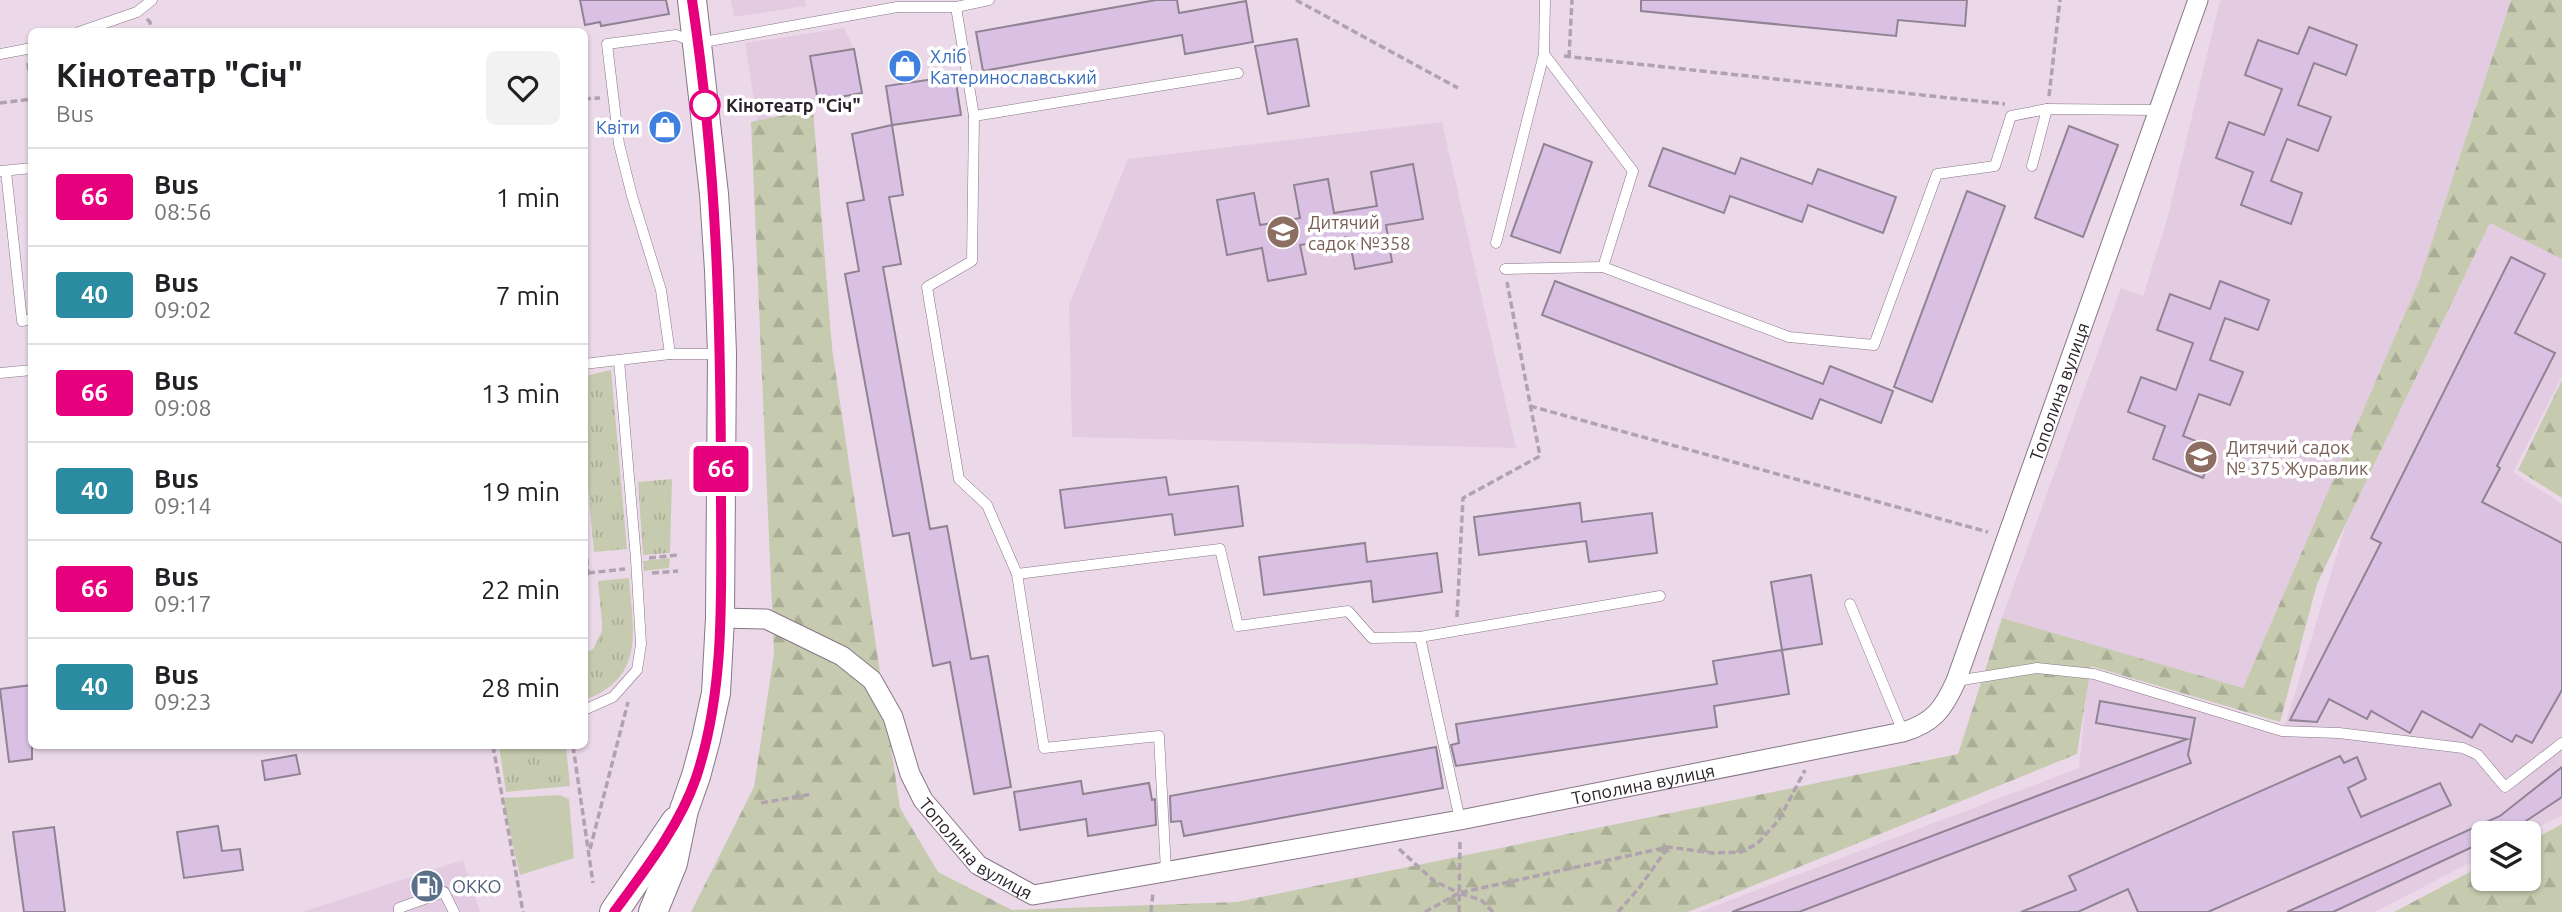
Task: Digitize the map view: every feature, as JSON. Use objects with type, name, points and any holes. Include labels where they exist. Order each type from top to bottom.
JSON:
[{"type":"street","points":[[653,912],[673,863],[684,810],[696,776],[716,693],[720,618],[722,354],[713,194],[692,0]]},
{"type":"street","name":"Тополина вулиця","points":[[720,618],[766,619],[842,656],[872,680],[893,717],[910,774],[923,800],[978,865],[1033,895],[1460,820],[1922,727],[1937,714],[1956,681],[2197,0]]},
{"type":"street","points":[[614,912],[684,810]]},
{"type":"lane","points":[[91,28],[137,12],[152,0]]},
{"type":"lane","points":[[670,354],[661,290],[632,196],[620,144],[607,44],[676,35],[698,43],[897,7],[956,7],[989,0]]},
{"type":"lane","points":[[1496,243],[1544,54],[1545,0]]},
{"type":"lane","points":[[956,7],[974,116],[972,261],[927,287],[959,479],[987,505],[1017,573],[1045,748],[1159,736],[1166,872]]},
{"type":"lane","points":[[0,54],[28,49]]},
{"type":"lane","points":[[1544,54],[1633,171],[1603,267]]},
{"type":"lane","points":[[974,116],[1238,73]]},
{"type":"lane","points":[[1505,269],[1603,267],[1789,337],[1874,345],[1937,174],[1995,166],[2011,116],[2047,109],[2159,110]]},
{"type":"lane","points":[[2032,166],[2047,109]]},
{"type":"lane","points":[[28,168],[3,171],[22,321],[28,320]]},
{"type":"lane","points":[[588,364],[670,354],[722,354]]},
{"type":"lane","points":[[588,708],[613,697],[637,670],[641,644],[619,360]]},
{"type":"lane","points":[[0,373],[28,370]]},
{"type":"lane","points":[[1017,573],[1220,549],[1238,626],[1348,611],[1372,638],[1420,637],[1660,596]]},
{"type":"lane","points":[[1850,604],[1903,732]]},
{"type":"lane","points":[[1420,637],[1460,820]]},
{"type":"lane","points":[[1956,681],[2037,668],[2094,674],[2282,731],[2339,733],[2463,748],[2479,755],[2505,787],[2562,743]]},
{"type":"lane","points":[[399,912],[399,908],[444,892],[454,912]]},
{"type":"path","points":[[1296,0],[1458,88]]},
{"type":"path","points":[[1569,57],[1572,0]]},
{"type":"path","points":[[2047,109],[2060,0]]},
{"type":"path","points":[[1544,54],[2006,104]]},
{"type":"path","points":[[0,103],[28,98]]},
{"type":"path","points":[[1457,631],[1463,498],[1540,456],[1505,269]]},
{"type":"path","points":[[1530,406],[2007,537]]},
{"type":"path","points":[[588,573],[637,567],[678,555]]},
{"type":"path","points":[[637,567],[678,571]]},
{"type":"path","points":[[590,849],[637,670]]},
{"type":"path","points":[[494,749],[523,912]]},
{"type":"path","points":[[573,749],[593,883]]},
{"type":"path","points":[[1425,912],[1459,893],[1668,847],[1713,853],[1741,852],[1757,844],[1779,820],[1816,750]]},
{"type":"path","points":[[761,803],[812,794]]},
{"type":"path","points":[[1459,912],[1460,820]]},
{"type":"path","points":[[1382,834],[1434,881],[1481,900],[1493,912]]},
{"type":"path","points":[[1618,912],[1668,847]]},
{"type":"shaded area","points":[[731,0],[805,0],[806,6],[734,17]]},
{"type":"shaded area","name":"Дитячий садок № 375 Журавлик","points":[[2220,0],[2511,0],[2419,281],[2243,688],[2002,618],[2121,288],[2143,296],[2167,220]]},
{"type":"shaded area","points":[[844,28],[854,49],[862,93],[770,107],[773,130],[759,132],[745,43]]},
{"type":"shaded area","name":"Дитячий садок №358","points":[[1442,122],[1516,448],[1072,437],[1069,305],[1128,159]]},
{"type":"shaded area","points":[[2490,223],[2562,259],[2562,377],[2513,472],[2562,504],[2562,815],[2541,826],[2541,821],[2471,821],[2471,862],[2375,912],[1699,912],[2079,768],[2088,678],[2284,729],[2346,524]]},
{"type":"shaded area","name":"ОККО","points":[[463,860],[480,912],[302,912]]},
{"type":"green space","points":[[2511,0],[2562,0],[2562,259],[2490,223],[2317,584],[2280,722],[2091,666],[2077,754],[1688,912],[691,912],[754,787],[774,654],[751,122],[813,109],[832,348],[900,808],[938,872],[1012,910],[1237,902],[1958,754],[2002,618],[2243,688],[2419,281]]},
{"type":"green space","points":[[611,370],[627,549],[594,552],[588,486],[588,375]]},
{"type":"green space","points":[[2562,380],[2562,498],[2518,470]]},
{"type":"green space","points":[[672,479],[670,553],[643,555],[638,482]]},
{"type":"green space","points":[[670,558],[669,568],[644,571],[643,561]]},
{"type":"green space","points":[[629,578],[633,634],[627,665],[618,679],[605,690],[588,698],[588,652],[593,649],[602,631],[598,581]]},
{"type":"green space","points":[[499,749],[566,749],[570,786],[506,792]]},
{"type":"green space","points":[[560,795],[569,799],[574,858],[520,875],[502,798]]},
{"type":"green space","points":[[2562,824],[2562,912],[2394,912],[2471,871],[2471,891],[2541,891],[2541,835]]},
{"type":"building","points":[[580,0],[666,0],[669,14],[601,26],[600,22],[585,25]]},
{"type":"building","points":[[1156,0],[1177,0],[1179,13],[1246,1],[1253,42],[1185,54],[1182,35],[983,71],[976,32]]},
{"type":"building","points":[[1641,0],[1967,0],[1965,26],[1898,20],[1896,36],[1641,11]]},
{"type":"building","points":[[2309,27],[2357,45],[2346,75],[2314,63],[2298,105],[2331,117],[2318,151],[2287,139],[2271,181],[2302,193],[2291,224],[2241,205],[2253,172],[2216,158],[2229,122],[2264,135],[2282,89],[2245,75],[2258,40],[2298,54]]},
{"type":"building","points":[[1297,39],[1309,106],[1268,114],[1255,46]]},
{"type":"building","points":[[854,49],[862,93],[818,101],[810,56]]},
{"type":"building","points":[[955,76],[961,115],[892,125],[886,86]]},
{"type":"building","points":[[892,125],[903,195],[889,197],[901,264],[883,267],[930,529],[947,526],[971,659],[988,656],[1011,787],[974,794],[950,662],[933,666],[909,533],[893,536],[845,274],[859,271],[847,203],[864,200],[852,134]]},
{"type":"building","points":[[2069,126],[2118,145],[2083,237],[2035,218]]},
{"type":"building","points":[[1544,144],[1592,162],[1560,253],[1511,236]]},
{"type":"building","points":[[1663,148],[1735,174],[1741,158],[1812,184],[1818,169],[1896,197],[1883,233],[1808,205],[1802,222],[1730,196],[1724,213],[1649,186]]},
{"type":"building","points":[[1413,164],[1423,219],[1386,225],[1392,262],[1355,269],[1349,237],[1300,245],[1306,274],[1268,281],[1262,248],[1227,255],[1217,200],[1254,193],[1260,225],[1300,218],[1294,185],[1328,179],[1334,213],[1377,206],[1371,172]]},
{"type":"building","points":[[1967,191],[2005,206],[1932,402],[1894,387]]},
{"type":"building","points":[[2511,257],[2545,274],[2515,333],[2555,353],[2497,466],[2500,468],[2482,502],[2562,543],[2562,690],[2532,743],[2516,735],[2512,742],[2480,724],[2472,738],[2422,711],[2410,733],[2371,711],[2367,719],[2329,699],[2317,722],[2290,720],[2381,543],[2371,538]]},
{"type":"building","points":[[1555,281],[1823,384],[1830,366],[1893,391],[1881,423],[1820,399],[1812,419],[1542,315]]},
{"type":"building","points":[[2220,281],[2269,300],[2258,330],[2225,318],[2210,360],[2243,372],[2230,405],[2199,394],[2183,436],[2214,448],[2203,478],[2153,459],[2165,426],[2128,412],[2141,377],[2176,390],[2193,343],[2157,330],[2170,294],[2210,309]]},
{"type":"building","points":[[1166,477],[1169,495],[1238,486],[1243,526],[1175,535],[1172,514],[1065,528],[1060,490]]},
{"type":"building","points":[[1580,503],[1582,522],[1652,513],[1657,553],[1589,562],[1586,541],[1479,555],[1474,517]]},
{"type":"building","points":[[1365,543],[1367,562],[1437,553],[1442,592],[1373,602],[1371,581],[1264,595],[1259,557]]},
{"type":"building","points":[[1811,575],[1822,644],[1782,650],[1771,582]]},
{"type":"building","points":[[1782,650],[1789,694],[1714,706],[1717,727],[1456,766],[1451,745],[1459,743],[1456,724],[1717,684],[1713,661]]},
{"type":"building","points":[[28,686],[28,749],[32,749],[32,759],[9,762],[0,689]]},
{"type":"building","points":[[2100,701],[2195,718],[2188,755],[2191,763],[1799,912],[1732,912],[2187,739],[2096,723]]},
{"type":"building","points":[[1436,747],[1443,788],[1184,836],[1181,821],[1171,822],[1170,796]]},
{"type":"building","points":[[296,755],[300,774],[265,780],[262,761]]},
{"type":"building","points":[[2340,756],[2344,763],[2357,757],[2366,779],[2348,788],[2361,817],[2440,783],[2451,805],[2208,912],[2138,912],[2128,889],[2078,912],[2021,912],[2076,890],[2069,876]]},
{"type":"building","points":[[2562,767],[2562,797],[2526,821],[2489,821],[2500,816]]},
{"type":"building","points":[[1081,781],[1083,794],[1149,783],[1152,800],[1155,799],[1156,825],[1088,836],[1086,819],[1020,830],[1014,792]]},
{"type":"building","points":[[218,826],[222,851],[240,849],[243,870],[184,878],[177,832]]},
{"type":"building","points":[[54,827],[65,912],[24,912],[13,832]]},
{"type":"building","points":[[2471,829],[2471,848],[2333,912],[2287,912]]},
{"type":"bus line","name":"66","points":[[614,912],[684,810],[696,776],[716,693],[720,618],[722,354],[713,194],[692,0]]},
{"type":"place","name":"Хліб Катеринославський","points":[[905,66]]},
{"type":"place","name":"Кінотеатр \"Січ\"","points":[[705,105]]},
{"type":"place","name":"Квіти","points":[[665,127]]},
{"type":"place","name":"Дитячий садок №358","points":[[1283,232]]},
{"type":"place","name":"Дитячий садок № 375 Журавлик","points":[[2201,457]]},
{"type":"place","name":"ОККО","points":[[427,886]]}]
